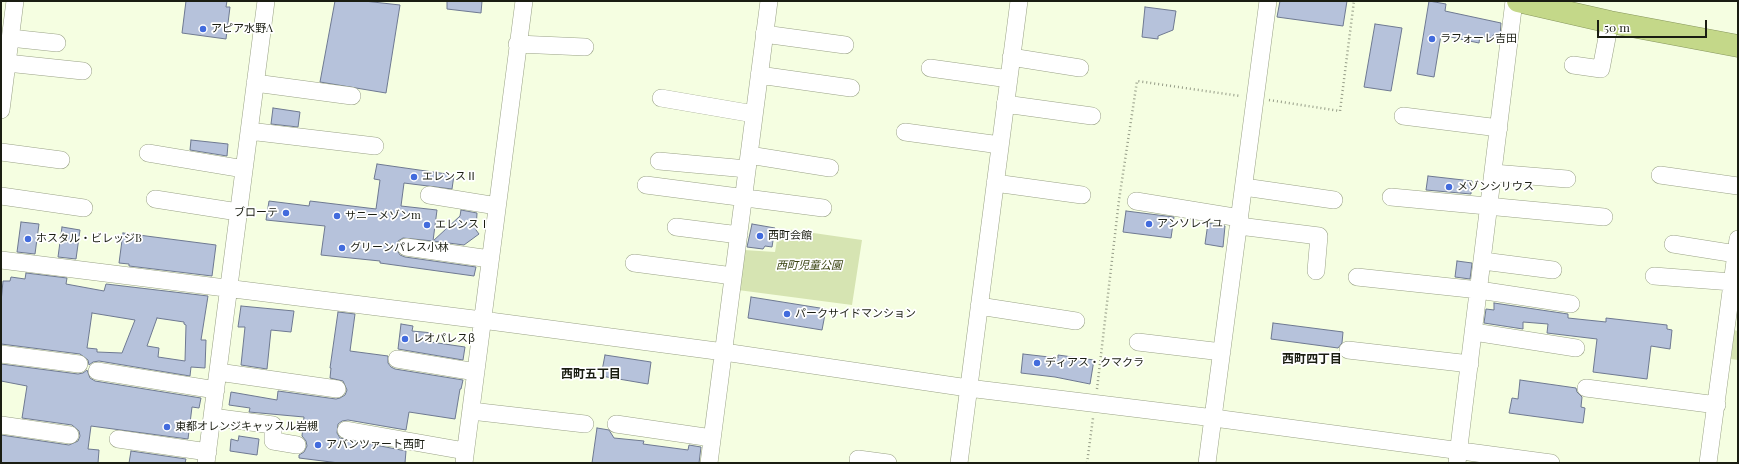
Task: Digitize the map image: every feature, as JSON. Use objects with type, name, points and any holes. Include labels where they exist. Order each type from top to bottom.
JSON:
[{"type":"highway","points":[[1518,1],[1610,22],[1738,46]]},
{"type":"street","points":[[1,110],[7,63],[7,43],[15,1]]},
{"type":"street","points":[[118,439],[207,458],[266,1]]},
{"type":"street","points":[[346,430],[465,457],[524,1]]},
{"type":"street","points":[[709,463],[769,1]]},
{"type":"street","points":[[959,463],[1019,1]]},
{"type":"street","points":[[1207,463],[1268,1]]},
{"type":"street","points":[[1458,457],[1514,1]]},
{"type":"street","points":[[1573,65],[1601,69],[1610,22]]},
{"type":"street","points":[[764,34],[845,45]]},
{"type":"street","points":[[7,43],[57,43]]},
{"type":"street","points":[[518,44],[585,48]]},
{"type":"street","points":[[1011,58],[1080,68]]},
{"type":"street","points":[[7,63],[83,71]]},
{"type":"street","points":[[930,68],[1009,79]]},
{"type":"street","points":[[759,75],[851,88]]},
{"type":"street","points":[[255,83],[352,96]]},
{"type":"street","points":[[661,98],[754,114]]},
{"type":"street","points":[[1005,104],[1092,116]]},
{"type":"street","points":[[1404,116],[1499,128]]},
{"type":"street","points":[[249,131],[375,146]]},
{"type":"street","points":[[905,132],[1000,145]]},
{"type":"street","points":[[1,152],[62,160]]},
{"type":"street","points":[[148,153],[244,169]]},
{"type":"street","points":[[659,161],[748,162],[830,168]]},
{"type":"street","points":[[1493,172],[1567,179]]},
{"type":"street","points":[[1660,175],[1738,186]]},
{"type":"street","points":[[995,183],[1082,195]]},
{"type":"street","points":[[646,185],[743,199],[823,208]]},
{"type":"street","points":[[1244,187],[1334,200]]},
{"type":"street","points":[[429,195],[497,206]]},
{"type":"street","points":[[1,196],[84,208]]},
{"type":"street","points":[[1391,197],[1604,218]]},
{"type":"street","points":[[155,199],[238,212]]},
{"type":"street","points":[[1136,201],[1239,222],[1319,236],[1316,271]]},
{"type":"street","points":[[676,227],[739,235]]},
{"type":"street","points":[[1673,244],[1737,246],[1732,282],[1733,323],[1716,405],[1708,463]]},
{"type":"street","points":[[406,247],[490,259]]},
{"type":"street","points":[[1,260],[229,290],[482,320],[724,352],[968,388],[1214,418],[1458,457],[1551,463]]},
{"type":"street","points":[[1482,261],[1553,270]]},
{"type":"street","points":[[634,263],[733,276]]},
{"type":"street","points":[[1654,276],[1732,282]]},
{"type":"street","points":[[1357,277],[1479,290],[1572,304]]},
{"type":"street","points":[[979,306],[1076,321]]},
{"type":"street","points":[[1474,332],[1576,348]]},
{"type":"street","points":[[1138,342],[1222,352]]},
{"type":"street","points":[[1348,350],[1470,364]]},
{"type":"street","points":[[1,354],[79,364]]},
{"type":"street","points":[[397,360],[476,372]]},
{"type":"street","points":[[97,371],[216,390]]},
{"type":"street","points":[[218,372],[337,389]]},
{"type":"street","points":[[1586,388],[1716,405]]},
{"type":"street","points":[[471,411],[585,424]]},
{"type":"street","points":[[212,417],[273,425],[273,441],[297,445]]},
{"type":"street","points":[[616,424],[712,438]]},
{"type":"street","points":[[1,425],[70,435]]},
{"type":"street","points":[[858,459],[888,463]]},
{"type":"path","points":[[1087,463],[1119,200],[1137,81],[1340,111],[1354,1]]},
{"type":"green space","name":"西町児童公園","points":[[779,228],[862,240],[852,305],[738,290],[744,250],[775,252]]},
{"type":"green space","points":[[1734,330],[1738,331],[1738,360],[1731,359]]},
{"type":"building","points":[[186,1],[227,1],[226,7],[230,7],[226,39],[182,33]]},
{"type":"building","points":[[335,1],[364,1],[400,5],[386,93],[320,82]]},
{"type":"building","points":[[447,1],[482,1],[481,13],[447,9]]},
{"type":"building","points":[[1280,1],[1347,1],[1343,26],[1277,17]]},
{"type":"building","points":[[1429,1],[1446,4],[1445,11],[1501,23],[1500,36],[1493,35],[1492,38],[1480,36],[1479,43],[1441,35],[1434,77],[1417,74]]},
{"type":"building","points":[[1145,7],[1176,11],[1173,30],[1158,36],[1158,39],[1142,37]]},
{"type":"building","points":[[1375,24],[1402,28],[1391,91],[1364,87]]},
{"type":"building","points":[[273,108],[300,112],[298,127],[271,124]]},
{"type":"building","points":[[191,140],[228,144],[227,156],[190,150]]},
{"type":"building","points":[[377,164],[454,175],[452,189],[404,183],[401,206],[437,210],[433,241],[403,238],[398,241],[397,250],[400,255],[405,257],[476,267],[474,276],[380,263],[380,261],[321,255],[325,226],[266,220],[269,201],[309,206],[310,201],[376,209],[380,180],[374,179]]},
{"type":"building","name":"メゾンシリウス","points":[[1428,176],[1472,181],[1471,194],[1426,190]]},
{"type":"building","points":[[461,210],[477,213],[476,230],[479,234],[464,245],[433,241],[460,216]]},
{"type":"building","name":"アンソレイユ","points":[[1126,211],[1174,217],[1171,238],[1123,232]]},
{"type":"building","name":"ホスタル・ビレッジB","points":[[21,222],[39,224],[35,254],[17,252]]},
{"type":"building","points":[[1208,223],[1225,226],[1223,247],[1205,244]]},
{"type":"building","points":[[752,224],[775,228],[772,247],[765,246],[763,249],[747,247]]},
{"type":"building","points":[[62,227],[80,230],[76,259],[58,257]]},
{"type":"building","points":[[123,233],[216,245],[212,276],[129,266],[129,264],[119,263]]},
{"type":"building","points":[[1457,261],[1472,263],[1470,279],[1455,277]]},
{"type":"building","points":[[26,273],[67,278],[66,284],[104,291],[106,284],[208,296],[201,340],[206,340],[205,368],[191,367],[190,376],[99,361],[93,362],[89,365],[88,360],[80,354],[1,344],[1,302],[3,281],[10,281],[11,277],[25,279]],"holes":[[[92,313],[135,320],[122,353],[97,352],[97,349],[87,348]],[[157,318],[184,322],[186,325],[185,361],[158,357],[159,348],[147,346]]]},
{"type":"building","name":"パークサイドマンション","points":[[751,297],[826,309],[822,330],[748,318]]},
{"type":"building","points":[[1494,303],[1568,314],[1568,318],[1606,322],[1606,318],[1667,325],[1667,329],[1672,330],[1670,349],[1651,346],[1647,379],[1593,372],[1597,339],[1547,333],[1548,324],[1523,322],[1523,329],[1484,323],[1486,309],[1494,310]]},
{"type":"building","points":[[241,306],[294,311],[291,332],[271,330],[267,369],[241,365],[245,327],[238,327]]},
{"type":"building","points":[[338,312],[355,314],[350,351],[388,356],[388,363],[395,369],[463,380],[455,419],[409,412],[406,430],[348,420],[342,421],[338,424],[337,433],[340,438],[406,451],[405,463],[339,463],[299,458],[299,455],[304,452],[307,446],[306,441],[302,436],[304,417],[249,412],[250,408],[229,405],[231,392],[277,400],[278,391],[336,399],[345,395],[347,390],[343,381],[330,378],[330,368]]},
{"type":"building","points":[[1273,323],[1343,332],[1342,343],[1338,348],[1271,339]]},
{"type":"building","points":[[401,324],[413,326],[412,331],[433,333],[431,342],[465,347],[463,360],[398,349]]},
{"type":"building","points":[[1023,354],[1058,358],[1058,355],[1094,360],[1090,384],[1055,377],[1021,373]]},
{"type":"building","points":[[605,355],[651,362],[648,384],[601,376]]},
{"type":"building","points":[[1,364],[78,374],[87,370],[90,378],[95,381],[201,398],[199,408],[192,407],[188,439],[91,426],[88,449],[99,450],[98,463],[1,463],[1,435],[69,445],[78,441],[80,436],[79,431],[72,425],[22,418],[27,386],[1,381]]},
{"type":"building","points":[[1520,380],[1576,388],[1577,392],[1582,397],[1581,407],[1585,408],[1583,423],[1509,413],[1512,398],[1518,399]]},
{"type":"building","points":[[597,428],[609,430],[614,438],[644,441],[643,444],[688,450],[689,445],[701,447],[699,463],[592,463]]},
{"type":"building","points":[[239,436],[259,439],[257,455],[230,451],[231,439],[238,441]]},
{"type":"building","points":[[131,451],[186,459],[185,463],[129,463]]},
{"type":"place","name":"アピア水野A","points":[[203,29]]},
{"type":"place","name":"ラフォーレ吉田","points":[[1432,39]]},
{"type":"place","name":"エレンスⅡ","points":[[414,177]]},
{"type":"place","name":"メゾンシリウス","points":[[1449,187]]},
{"type":"place","name":"ブローテ","points":[[286,213]]},
{"type":"place","name":"サニーメゾンm","points":[[337,216]]},
{"type":"place","name":"アンソレイユ","points":[[1149,224]]},
{"type":"place","name":"エレンスⅠ","points":[[427,225]]},
{"type":"place","name":"西町会館","points":[[760,236]]},
{"type":"place","name":"ホスタル・ビレッジB","points":[[28,239]]},
{"type":"place","name":"グリーンパレス小林","points":[[342,248]]},
{"type":"place","name":"パークサイドマンション","points":[[787,314]]},
{"type":"place","name":"レオパレスβ","points":[[405,339]]},
{"type":"place","name":"ディアス・クマクラ","points":[[1037,363]]},
{"type":"place","name":"東都オレンジキャッスル岩槻","points":[[167,427]]},
{"type":"place","name":"アバンツァート西町","points":[[318,445]]},
{"type":"district","name":"西町四丁目","points":[[1312,359]]},
{"type":"district","name":"西町五丁目","points":[[591,374]]}]
